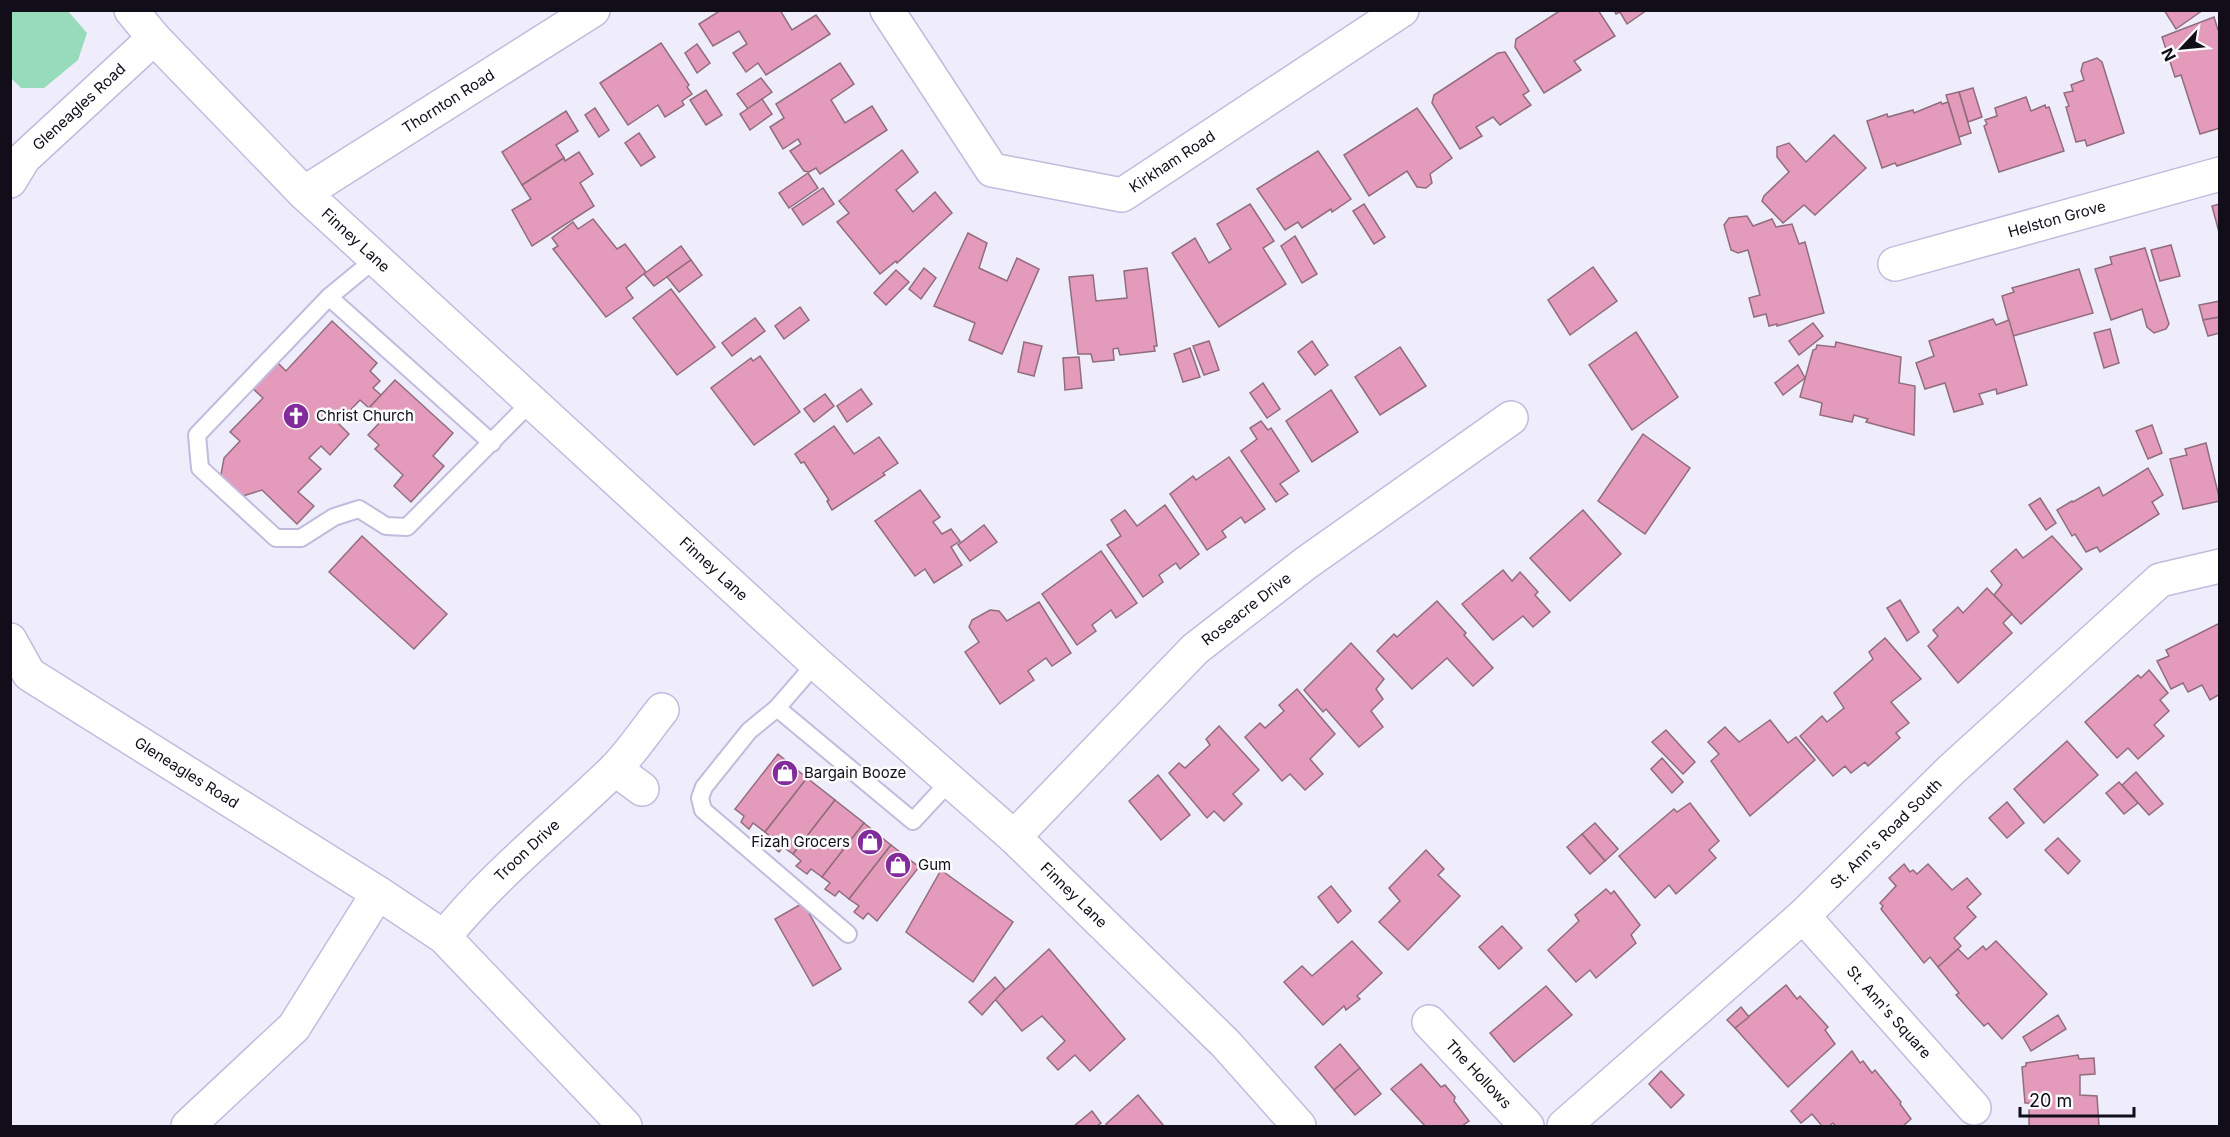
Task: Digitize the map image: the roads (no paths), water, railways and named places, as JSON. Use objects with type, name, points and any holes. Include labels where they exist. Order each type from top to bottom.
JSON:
[{"type":"street","name":"Finney Lane","points":[[131,10],[154,38],[304,193],[816,663],[1014,837],[1226,1044],[1299,1126]]},
{"type":"street","name":"Thornton Road","points":[[304,193],[593,10]]},
{"type":"street","name":"Kirkham Road","points":[[886,10],[992,170],[1122,195],[1402,10]]},
{"type":"street","name":"Gleneagles Road","points":[[15,159],[154,38]]},
{"type":"street","name":"Helston Grove","points":[[1896,264],[2220,174]]},
{"type":"street","name":"Roseacre Drive","points":[[1014,837],[1195,649],[1306,563],[1511,418]]},
{"type":"street","name":"St. Ann's Road South","points":[[1564,1126],[1803,916],[1951,770],[2160,580],[2220,566]]},
{"type":"street","name":"Gleneagles Road","points":[[10,640],[20,682],[378,893],[444,938],[625,1126]]},
{"type":"street","name":"Troon Drive","points":[[444,938],[520,855],[615,769],[662,710]]},
{"type":"street","points":[[615,769],[642,789]]},
{"type":"street","points":[[188,1126],[294,1027],[378,893]]},
{"type":"street","name":"St. Ann's Square","points":[[1803,916],[1974,1108]]},
{"type":"street","name":"The Hollows","points":[[1429,1022],[1527,1126]]},
{"type":"lane","points":[[375,259],[329,297],[197,435],[200,468],[276,538],[301,538],[334,517],[359,509],[386,526],[407,527],[532,401]]},
{"type":"lane","points":[[329,297],[492,443]]},
{"type":"lane","points":[[816,663],[777,708],[749,731],[704,788],[700,798],[703,810],[848,934]]},
{"type":"lane","points":[[777,708],[913,821],[950,781]]},
{"type":"place","name":"Christ Church","points":[[296,416]]},
{"type":"place","name":"Bargain Booze","points":[[785,773]]},
{"type":"place","name":"Fizah Grocers","points":[[870,842]]},
{"type":"place","name":"Gum","points":[[898,865]]}]
